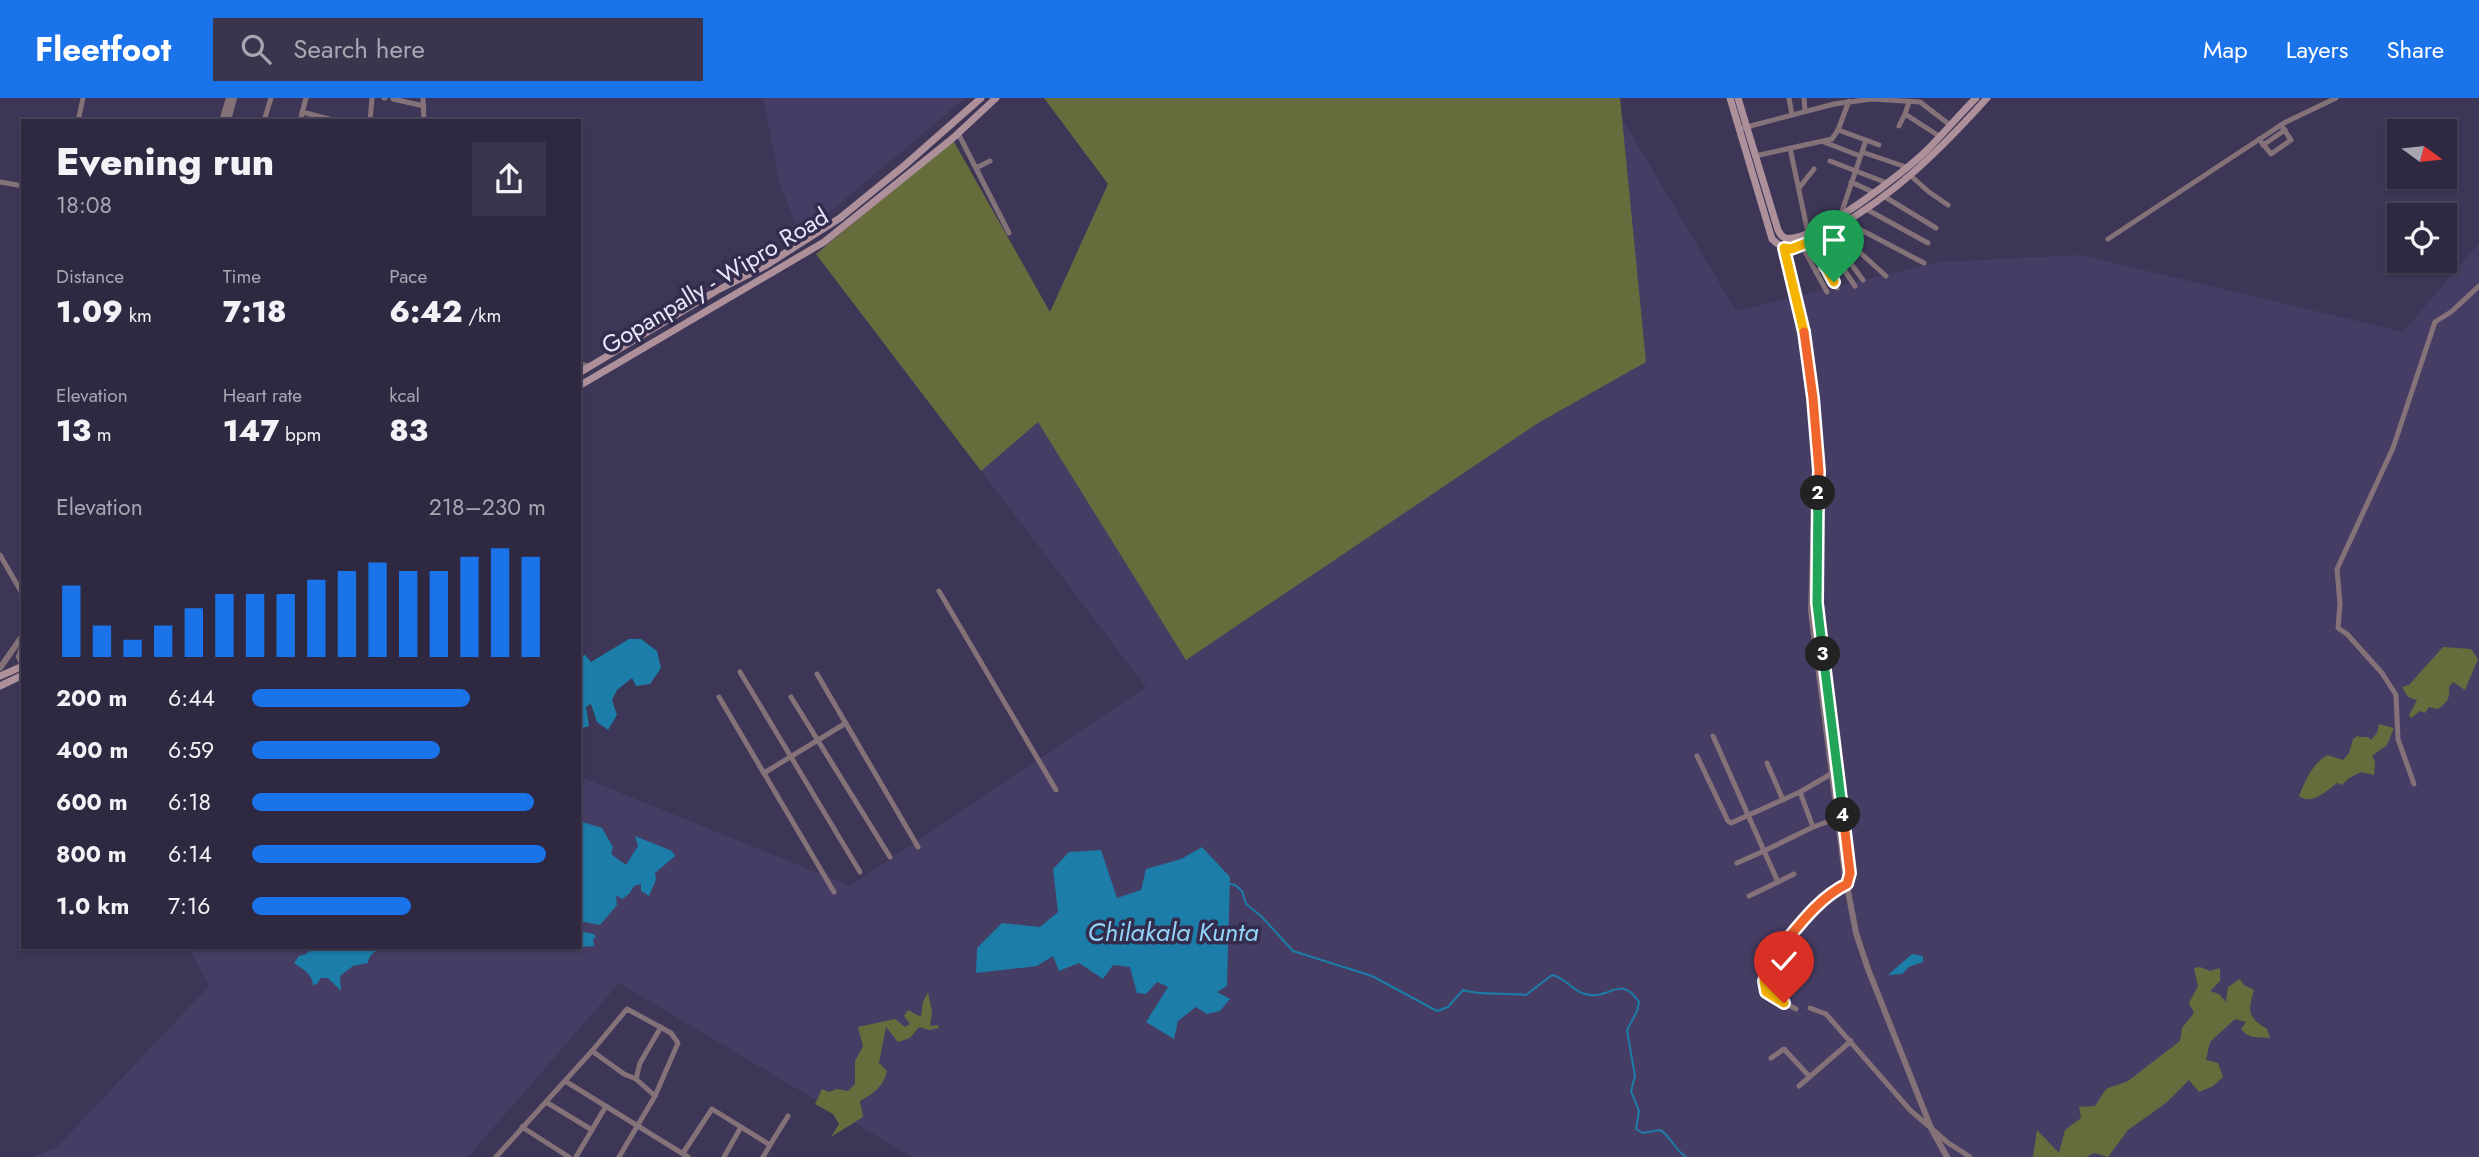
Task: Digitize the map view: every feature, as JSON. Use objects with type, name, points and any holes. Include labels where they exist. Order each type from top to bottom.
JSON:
[{"type":"main road","name":"Gopanpally - Wipro Road","points":[[581,372],[716,291],[765,266],[840,218],[981,98]]},
{"type":"main road","name":"Gopanpally - Wipro Road","points":[[581,385],[772,275],[835,233],[958,133],[996,98]]},
{"type":"main road","points":[[1730,98],[1755,156],[1778,230],[1784,237],[1808,233],[1843,220],[1885,197],[1912,176],[1987,98]]},
{"type":"main road","points":[[1738,98],[1743,128],[1772,239],[1784,248],[1802,246],[1834,229],[1906,167],[1976,98]]},
{"type":"main road","points":[[830,223],[835,233]]},
{"type":"main road","points":[[0,676],[21,667]]},
{"type":"main road","points":[[0,686],[21,676]]},
{"type":"street","points":[[78,119],[83,98]]},
{"type":"street","points":[[225,118],[229,98]]},
{"type":"street","points":[[225,118],[234,98]]},
{"type":"street","points":[[265,119],[271,98]]},
{"type":"street","points":[[300,119],[306,98]]},
{"type":"street","points":[[370,119],[372,98]]},
{"type":"street","points":[[423,98],[424,119]]},
{"type":"street","points":[[1789,98],[1792,114]]},
{"type":"street","points":[[1804,98],[1805,111]]},
{"type":"street","points":[[2108,239],[2283,127],[2336,98]]},
{"type":"street","points":[[393,99],[424,106]]},
{"type":"street","points":[[1743,128],[1805,111],[1877,99],[1909,102],[1921,100],[1950,125]]},
{"type":"street","points":[[1755,156],[1832,139],[1849,102]]},
{"type":"street","points":[[1899,126],[1909,102]]},
{"type":"street","points":[[302,112],[329,119]]},
{"type":"street","points":[[1905,114],[1939,136]]},
{"type":"street","points":[[2261,142],[2270,154],[2290,141],[2283,127]]},
{"type":"street","points":[[1838,130],[1879,145]]},
{"type":"street","points":[[958,133],[1009,233]]},
{"type":"street","points":[[1866,140],[1851,182],[1843,220],[1924,263]]},
{"type":"street","points":[[1822,141],[1906,167]]},
{"type":"street","points":[[1790,148],[1808,233]]},
{"type":"street","points":[[1886,159],[1889,150]]},
{"type":"street","points":[[976,168],[990,161]]},
{"type":"street","points":[[1830,161],[1887,183]]},
{"type":"street","points":[[1799,188],[1814,169]]},
{"type":"street","points":[[1912,176],[1948,205]]},
{"type":"street","points":[[0,182],[21,186]]},
{"type":"street","points":[[1851,182],[1875,193]]},
{"type":"street","points":[[1885,197],[1936,228]]},
{"type":"street","points":[[1866,209],[1928,243]]},
{"type":"street","points":[[1834,229],[1886,276]]},
{"type":"street","points":[[1812,241],[1837,288]]},
{"type":"street","points":[[1802,246],[1827,292]]},
{"type":"street","points":[[1784,248],[1809,359],[1819,471],[1817,603],[1847,884],[1856,933],[1864,957],[1931,1128],[1947,1157]]},
{"type":"street","points":[[1816,272],[1843,253],[1863,280]]},
{"type":"street","points":[[1836,258],[1855,286]]},
{"type":"street","points":[[2414,784],[2398,739],[2396,695],[2382,673],[2347,634],[2338,628],[2340,604],[2337,569],[2393,448],[2435,322],[2451,312],[2479,286]]},
{"type":"street","points":[[581,364],[590,367]]},
{"type":"street","points":[[1816,451],[1811,611],[1831,774],[1840,818]]},
{"type":"street","points":[[0,555],[21,592]]},
{"type":"street","points":[[939,591],[1056,790]]},
{"type":"street","points":[[0,668],[21,638]]},
{"type":"street","points":[[740,672],[860,872]]},
{"type":"street","points":[[817,674],[918,847]]},
{"type":"street","points":[[719,697],[834,892]]},
{"type":"street","points":[[791,697],[890,857]]},
{"type":"street","points":[[764,773],[846,723]]},
{"type":"street","points":[[1713,736],[1778,883]]},
{"type":"street","points":[[1697,756],[1728,821],[1734,823],[1831,774]]},
{"type":"street","points":[[1767,764],[1783,800]]},
{"type":"street","points":[[1800,792],[1814,827]]},
{"type":"street","points":[[1737,863],[1814,827],[1840,818]]},
{"type":"street","points":[[1749,896],[1794,874]]},
{"type":"street","points":[[1796,1009],[1766,992],[1764,981],[1768,971],[1779,950],[1808,915],[1836,889],[1847,884]]},
{"type":"street","points":[[1810,1008],[1826,1014],[1910,1110],[1970,1157]]},
{"type":"street","points":[[499,1156],[627,1009],[661,1027],[675,1037],[678,1043],[655,1096],[620,1156]]},
{"type":"street","points":[[636,1079],[640,1063],[661,1027]]},
{"type":"street","points":[[1799,1086],[1851,1041]]},
{"type":"street","points":[[1771,1058],[1784,1049],[1809,1076]]},
{"type":"street","points":[[592,1051],[624,1074],[636,1079],[655,1096]]},
{"type":"street","points":[[565,1081],[686,1155],[709,1111],[715,1110],[770,1145]]},
{"type":"street","points":[[546,1102],[592,1130]]},
{"type":"street","points":[[576,1157],[606,1106]]},
{"type":"street","points":[[763,1157],[788,1116]]},
{"type":"street","points":[[522,1127],[569,1157]]},
{"type":"street","points":[[724,1157],[741,1127]]},
{"type":"shaded area","points":[[763,98],[965,98],[800,237],[780,184]]},
{"type":"shaded area","points":[[1044,98],[1610,98],[1736,311],[1939,262],[2081,255],[2403,332],[2453,273],[2457,273],[2457,269],[2479,243],[2479,1157],[912,1157],[619,983],[468,1157],[33,1157],[56,1148],[209,986],[190,949],[581,949],[581,777],[850,886],[1146,687],[816,254],[1050,312],[1108,184]]},
{"type":"green space","points":[[1044,98],[1620,98],[1646,362],[1538,423],[1186,660],[1038,422],[981,471],[816,254],[953,140],[1050,312],[1108,184]]},
{"type":"green space","points":[[2443,647],[2471,649],[2478,659],[2465,690],[2453,682],[2449,687],[2448,700],[2438,709],[2429,707],[2425,713],[2420,711],[2411,718],[2409,715],[2417,700],[2408,697],[2402,687],[2409,685]]},
{"type":"green space","points":[[2379,724],[2394,728],[2387,745],[2372,756],[2375,761],[2374,775],[2361,772],[2342,785],[2337,783],[2314,798],[2304,799],[2299,796],[2317,763],[2327,755],[2343,760],[2349,753],[2353,739],[2359,735],[2371,740],[2377,733]]},
{"type":"green space","points":[[2194,968],[2210,971],[2220,968],[2220,981],[2210,991],[2219,994],[2226,1002],[2228,987],[2240,979],[2244,985],[2254,990],[2251,1013],[2256,1021],[2267,1029],[2270,1038],[2247,1034],[2241,1029],[2246,1022],[2235,1019],[2210,1042],[2206,1060],[2218,1063],[2223,1077],[2213,1086],[2199,1092],[2189,1080],[2166,1103],[2128,1130],[2108,1157],[2094,1153],[2086,1157],[2033,1157],[2037,1130],[2059,1153],[2065,1130],[2081,1118],[2079,1107],[2095,1106],[2106,1089],[2128,1081],[2180,1041],[2182,1028],[2194,1013],[2189,1003],[2198,986]]},
{"type":"green space","points":[[928,992],[932,1012],[930,1026],[938,1025],[939,1028],[929,1030],[919,1027],[910,1038],[898,1042],[886,1027],[879,1063],[887,1071],[883,1081],[874,1092],[860,1101],[863,1117],[831,1137],[839,1124],[833,1114],[815,1104],[822,1089],[829,1092],[837,1089],[848,1091],[855,1084],[855,1061],[863,1046],[858,1027],[895,1019],[905,1027],[910,1024],[904,1016],[908,1010],[921,1017],[923,1002]]},
{"type":"water","points":[[629,639],[641,639],[657,651],[661,668],[650,684],[636,686],[632,678],[617,690],[612,700],[617,715],[608,730],[597,722],[591,704],[586,707],[589,726],[581,728],[581,656],[585,655],[591,662]]},
{"type":"water","points":[[581,822],[602,828],[613,847],[611,854],[626,865],[638,846],[635,836],[672,851],[675,856],[655,873],[656,880],[649,896],[641,891],[641,884],[634,886],[622,899],[616,895],[617,905],[600,925],[581,921]]},
{"type":"water","name":"Chilakala Kunta","points":[[1202,847],[1230,877],[1227,986],[1217,992],[1230,999],[1220,1011],[1207,1014],[1196,1007],[1178,1021],[1174,1039],[1146,1022],[1168,987],[1157,982],[1146,994],[1137,993],[1130,967],[1113,965],[1103,979],[1079,963],[1059,971],[1053,956],[1037,966],[976,973],[977,948],[1002,923],[1040,927],[1058,912],[1053,869],[1069,852],[1101,850],[1117,898],[1141,890],[1146,869],[1181,859]]},
{"type":"water","points":[[581,931],[594,934],[594,946],[581,947]]},
{"type":"water","points":[[312,949],[383,949],[371,955],[368,963],[353,966],[340,976],[341,991],[328,978],[321,978],[313,985],[309,975],[294,963],[299,956]]},
{"type":"water","points":[[1912,954],[1923,956],[1923,962],[1909,967],[1902,974],[1888,975]]},
{"type":"waterway","points":[[1229,884],[1242,891],[1246,904],[1261,916],[1293,951],[1372,976],[1437,1011],[1448,1007],[1463,990],[1526,995],[1552,975],[1585,994],[1626,990],[1639,1002],[1627,1030],[1635,1076],[1631,1091],[1639,1111],[1636,1129],[1643,1133],[1660,1130],[1686,1157]]},
{"type":"route","points":[[1784,1003],[1766,992],[1764,981],[1768,971],[1779,950],[1808,915],[1836,889],[1847,884],[1850,873],[1817,603],[1819,471],[1809,359],[1784,248],[1791,249],[1812,241],[1834,282]]}]
